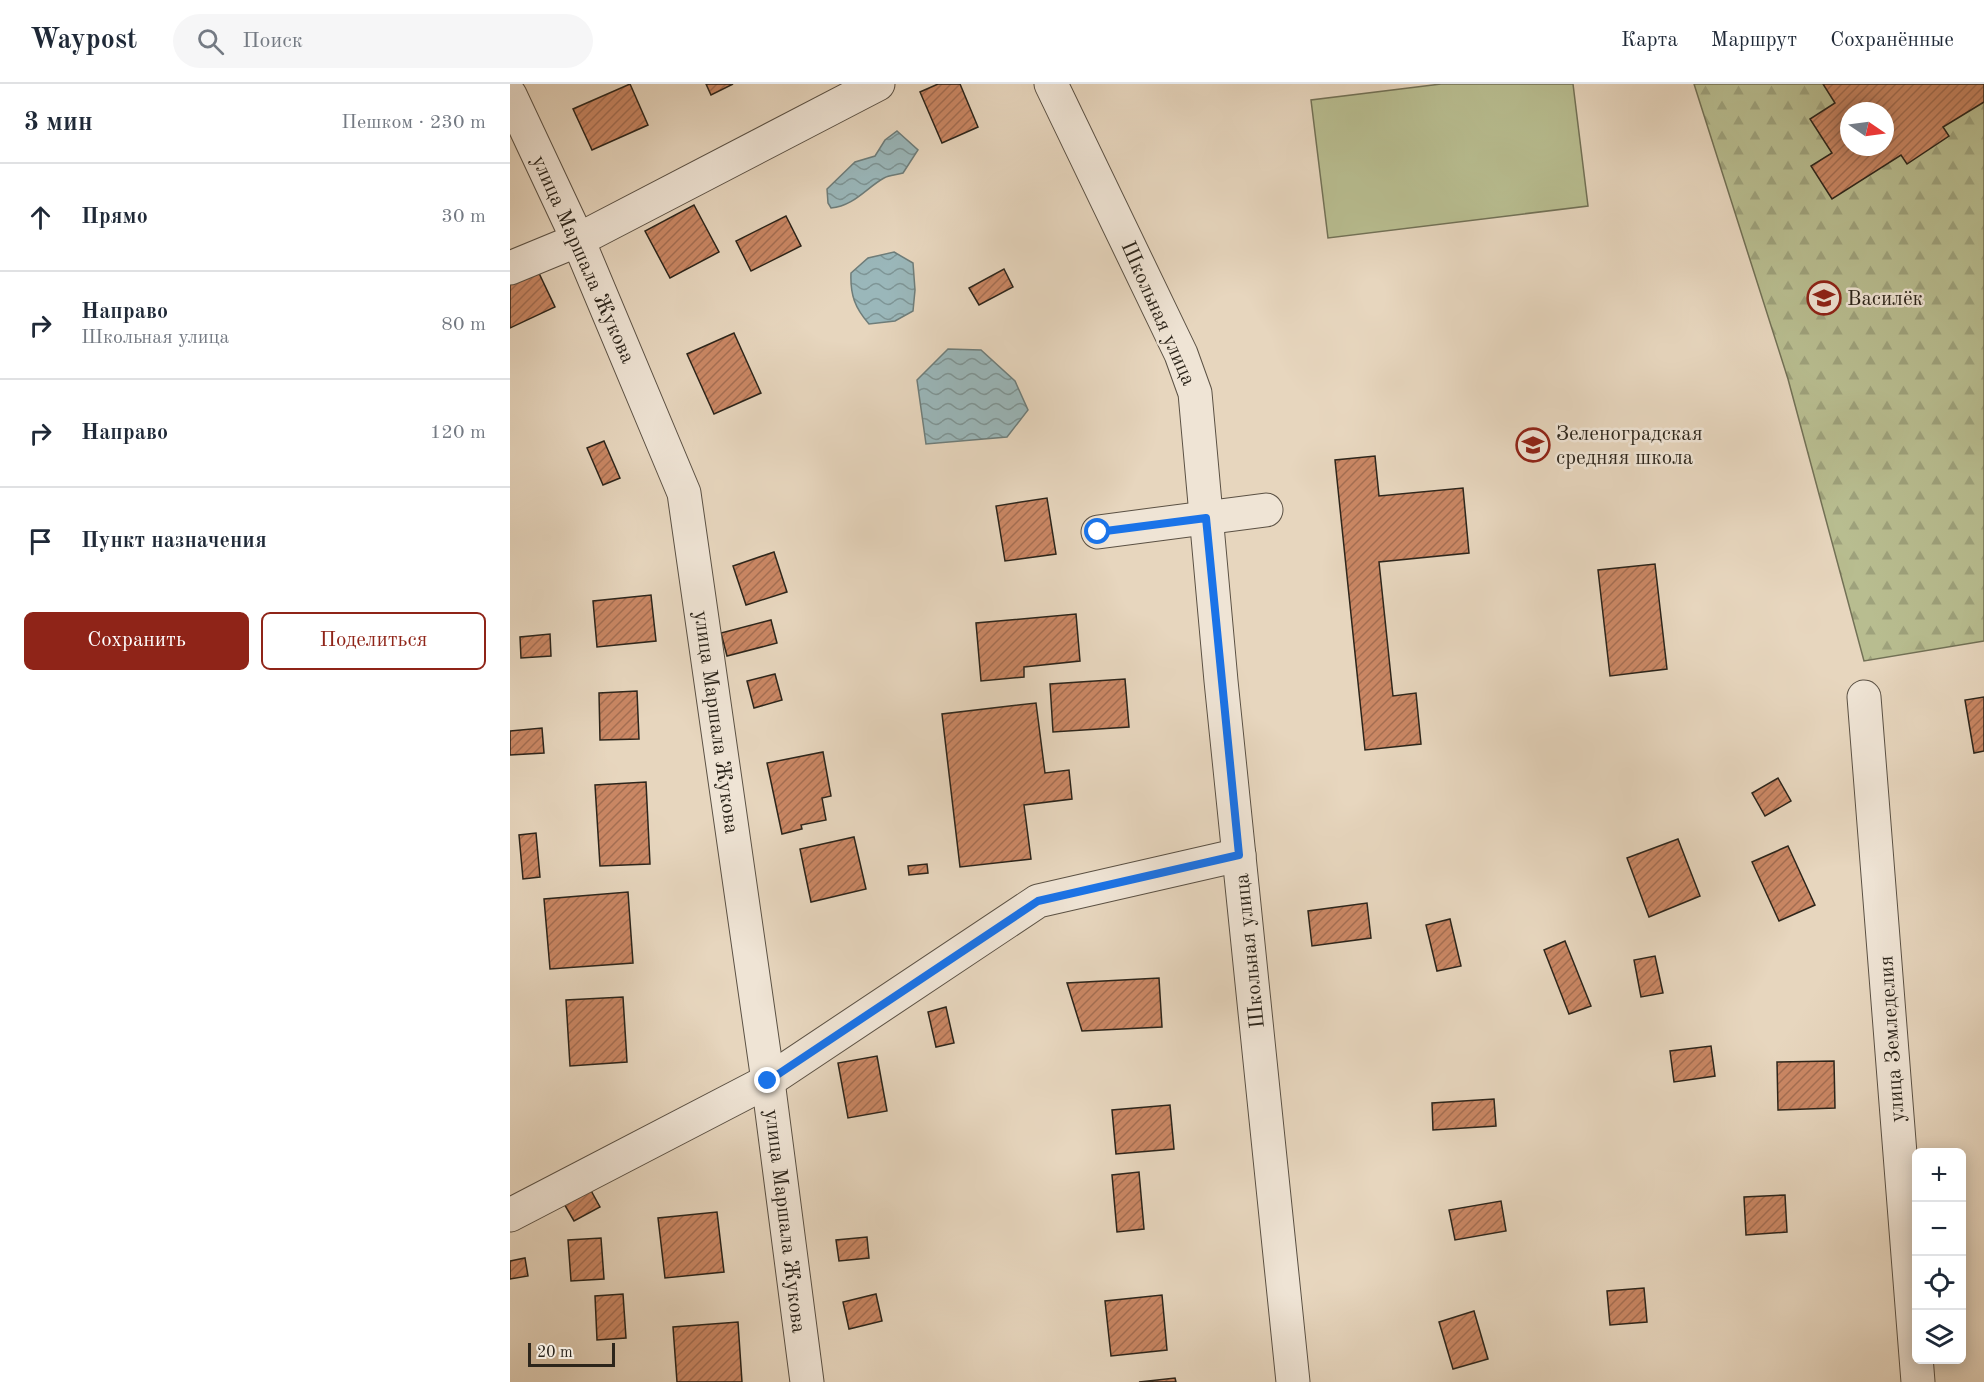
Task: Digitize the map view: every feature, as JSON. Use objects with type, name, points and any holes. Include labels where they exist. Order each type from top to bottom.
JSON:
[{"type":"street","points":[[510,268],[578,240],[878,84]]},
{"type":"street","name":"Школьная улица","points":[[1055,85],[1184,363],[1195,393],[1293,1382]]},
{"type":"street","name":"улица Маршала Жукова","points":[[510,95],[578,240],[684,493],[768,1081],[807,1382]]},
{"type":"street","points":[[1098,532],[1266,510]]},
{"type":"street","name":"улица Земледелия","points":[[1864,697],[1918,1382]]},
{"type":"street","points":[[510,1215],[768,1081],[1038,901],[1239,855]]},
{"type":"green space","points":[[1441,84],[1573,84],[1588,206],[1328,238],[1311,100]]},
{"type":"green space","points":[[1694,84],[1984,84],[1984,641],[1864,661],[1788,379]]},
{"type":"water","points":[[897,131],[918,150],[903,173],[886,177],[846,204],[831,208],[828,203],[827,189],[855,162],[875,156],[885,140]]},
{"type":"water","points":[[894,252],[913,263],[915,290],[913,311],[895,321],[869,324],[854,301],[851,273],[868,258]]},
{"type":"water","points":[[948,349],[981,350],[1015,381],[1028,410],[1007,437],[926,444],[917,380]]},
{"type":"building","points":[[630,84],[648,125],[592,150],[573,109]]},
{"type":"building","points":[[706,84],[733,84],[711,95]]},
{"type":"building","points":[[938,84],[960,84],[978,127],[942,143],[920,92]]},
{"type":"building","points":[[1823,84],[1984,84],[1984,102],[1943,127],[1949,136],[1907,164],[1901,155],[1832,199],[1811,166],[1832,153],[1810,119],[1835,103]]},
{"type":"building","points":[[694,205],[719,252],[670,278],[645,231]]},
{"type":"building","points":[[786,216],[801,246],[751,271],[736,241]]},
{"type":"building","points":[[537,269],[555,307],[510,328],[510,282]]},
{"type":"building","points":[[1004,269],[1013,287],[979,305],[969,288]]},
{"type":"building","points":[[734,333],[761,393],[714,414],[687,354]]},
{"type":"building","points":[[604,441],[620,478],[603,485],[587,448]]},
{"type":"building","points":[[1375,456],[1379,496],[1463,488],[1469,553],[1379,562],[1393,696],[1416,693],[1421,744],[1365,750],[1335,460]]},
{"type":"building","points":[[1047,498],[1056,554],[1005,561],[996,506]]},
{"type":"building","points":[[774,552],[787,592],[746,605],[733,566]]},
{"type":"building","points":[[1655,564],[1667,669],[1610,676],[1598,570]]},
{"type":"building","points":[[651,595],[656,641],[597,647],[593,601]]},
{"type":"building","points":[[1076,614],[1080,661],[1024,667],[1024,677],[981,681],[976,623]]},
{"type":"building","points":[[771,620],[777,643],[727,656],[721,633]]},
{"type":"building","points":[[550,634],[551,656],[521,658],[520,637]]},
{"type":"building","points":[[775,674],[782,700],[754,708],[747,681]]},
{"type":"building","points":[[1125,679],[1129,727],[1053,732],[1050,684]]},
{"type":"building","points":[[637,691],[639,739],[600,740],[599,693]]},
{"type":"building","points":[[1984,697],[1984,751],[1974,753],[1965,700]]},
{"type":"building","points":[[1036,703],[1045,773],[1069,770],[1072,799],[1024,805],[1031,859],[960,867],[942,714]]},
{"type":"building","points":[[542,728],[544,753],[510,755],[510,731]]},
{"type":"building","points":[[823,752],[831,796],[822,798],[826,820],[801,825],[802,829],[782,834],[767,763]]},
{"type":"building","points":[[1778,778],[1791,801],[1765,816],[1752,793]]},
{"type":"building","points":[[646,782],[650,864],[600,866],[595,785]]},
{"type":"building","points":[[536,833],[540,877],[523,879],[519,835]]},
{"type":"building","points":[[854,837],[866,889],[811,902],[800,849]]},
{"type":"building","points":[[1678,839],[1700,896],[1649,917],[1627,858]]},
{"type":"building","points":[[1788,846],[1815,905],[1779,921],[1752,862]]},
{"type":"building","points":[[927,864],[928,873],[909,875],[908,866]]},
{"type":"building","points":[[628,892],[633,963],[550,969],[544,899]]},
{"type":"building","points":[[1367,903],[1371,938],[1312,946],[1308,911]]},
{"type":"building","points":[[1450,919],[1461,966],[1437,971],[1426,925]]},
{"type":"building","points":[[1565,941],[1591,1006],[1569,1014],[1544,950]]},
{"type":"building","points":[[1655,956],[1663,993],[1641,997],[1634,960]]},
{"type":"building","points":[[1159,978],[1162,1027],[1082,1031],[1067,983]]},
{"type":"building","points":[[623,997],[627,1062],[570,1066],[566,1000]]},
{"type":"building","points":[[946,1007],[954,1043],[936,1047],[928,1012]]},
{"type":"building","points":[[1711,1046],[1715,1076],[1674,1082],[1670,1051]]},
{"type":"building","points":[[877,1056],[887,1111],[848,1118],[838,1063]]},
{"type":"building","points":[[1834,1061],[1835,1108],[1778,1110],[1777,1062]]},
{"type":"building","points":[[1494,1099],[1496,1126],[1433,1130],[1432,1103]]},
{"type":"building","points":[[1170,1105],[1174,1149],[1116,1154],[1112,1110]]},
{"type":"building","points":[[1139,1172],[1144,1229],[1117,1232],[1112,1175]]},
{"type":"building","points":[[589,1187],[600,1207],[574,1221],[563,1202]]},
{"type":"building","points":[[1785,1195],[1787,1232],[1746,1235],[1744,1197]]},
{"type":"building","points":[[1501,1201],[1506,1231],[1455,1240],[1449,1210]]},
{"type":"building","points":[[717,1212],[724,1272],[665,1278],[658,1218]]},
{"type":"building","points":[[867,1237],[869,1258],[839,1261],[836,1240]]},
{"type":"building","points":[[601,1238],[604,1279],[571,1281],[568,1240]]},
{"type":"building","points":[[525,1258],[528,1276],[510,1279],[510,1261]]},
{"type":"building","points":[[1644,1288],[1647,1322],[1610,1325],[1607,1291]]},
{"type":"building","points":[[623,1294],[626,1338],[597,1340],[595,1296]]},
{"type":"building","points":[[876,1294],[882,1321],[849,1329],[843,1302]]},
{"type":"building","points":[[1162,1295],[1167,1350],[1111,1356],[1105,1301]]},
{"type":"building","points":[[1474,1311],[1488,1359],[1453,1369],[1439,1322]]},
{"type":"building","points":[[738,1322],[742,1382],[677,1382],[673,1327]]},
{"type":"building","points":[[1175,1378],[1176,1382],[1139,1382]]},
{"type":"place","name":"Василёк","points":[[1824,298]]},
{"type":"place","name":"Зеленоградская средняя школа","points":[[1533,445]]},
{"type":"route","points":[[768,1081],[1038,901],[1239,855],[1206,518],[1098,532]]}]
